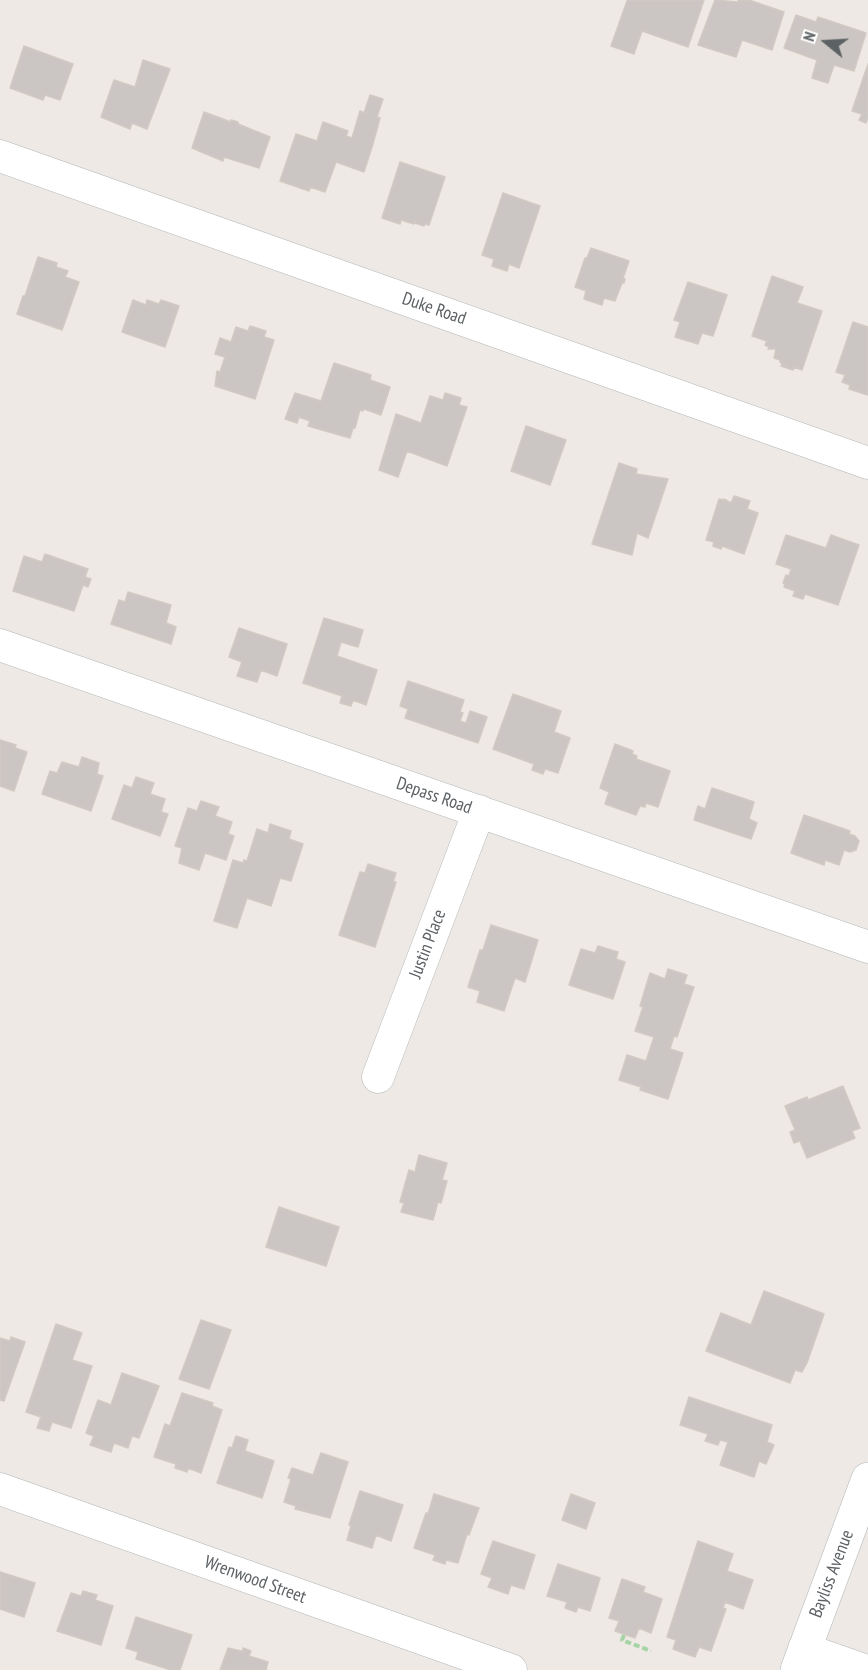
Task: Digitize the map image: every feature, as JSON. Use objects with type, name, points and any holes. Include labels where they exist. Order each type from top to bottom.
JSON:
[{"type":"street","name":"Duke Road","points":[[0,156],[868,463]]},
{"type":"street","name":"Depass Road","points":[[0,645],[868,947]]},
{"type":"street","name":"Justin Place","points":[[378,1077],[478,812]]},
{"type":"street","name":"Bayliss Avenue","points":[[800,1659],[868,1479]]},
{"type":"street","name":"Wrenwood Street","points":[[0,1489],[511,1670]]},
{"type":"street","points":[[800,1659],[864,1670]]},
{"type":"path","points":[[624,1635],[622,1640],[651,1651]]},
{"type":"building","points":[[629,0],[704,0],[688,47],[642,31],[634,54],[611,46]]},
{"type":"building","points":[[715,0],[738,2],[738,0],[749,0],[784,12],[772,50],[742,40],[736,57],[698,45]]},
{"type":"building","points":[[796,15],[816,22],[818,17],[866,33],[854,71],[834,65],[828,83],[812,78],[817,60],[784,48]]},
{"type":"building","points":[[24,46],[73,64],[60,100],[45,95],[43,100],[10,88]]},
{"type":"building","points":[[143,60],[170,69],[147,129],[132,123],[130,129],[101,117],[114,80],[135,87]]},
{"type":"building","points":[[868,64],[866,123],[859,120],[862,114],[852,111]]},
{"type":"building","points":[[370,95],[383,99],[377,117],[380,118],[364,172],[336,162],[325,192],[310,187],[309,191],[280,181],[296,134],[317,141],[323,122],[348,131],[346,136],[352,138],[360,111],[364,113]]},
{"type":"building","points":[[204,112],[231,122],[231,120],[238,122],[238,124],[270,137],[259,168],[224,157],[223,161],[192,148]]},
{"type":"building","points":[[400,162],[445,177],[429,225],[415,223],[415,220],[414,224],[401,220],[400,224],[382,218]]},
{"type":"building","points":[[503,193],[540,206],[519,268],[509,264],[507,271],[492,266],[494,259],[482,255]]},
{"type":"building","points":[[591,248],[629,261],[623,278],[624,283],[615,301],[604,298],[602,305],[584,299],[586,291],[575,287]]},
{"type":"building","points":[[38,257],[57,263],[56,267],[68,271],[65,277],[79,282],[62,330],[17,314]]},
{"type":"building","points":[[772,276],[803,287],[797,303],[822,311],[802,370],[781,366],[780,360],[774,358],[776,349],[768,349],[769,347],[765,345],[767,341],[752,336]]},
{"type":"building","points":[[688,282],[727,295],[713,336],[702,333],[698,344],[675,337],[680,322],[674,320]]},
{"type":"building","points":[[133,300],[146,305],[147,300],[159,304],[161,300],[179,306],[165,347],[122,332]]},
{"type":"building","points":[[853,322],[868,327],[868,395],[849,389],[850,385],[842,382],[845,375],[836,372]]},
{"type":"building","points":[[250,326],[266,331],[264,337],[274,340],[255,399],[215,386],[217,371],[220,372],[225,357],[215,354],[220,338],[231,342],[236,327],[248,331]]},
{"type":"building","points":[[334,363],[371,375],[370,380],[390,387],[381,415],[364,409],[360,410],[350,438],[308,426],[310,421],[299,417],[297,423],[285,419],[295,393],[321,401]]},
{"type":"building","points":[[445,393],[461,398],[459,405],[467,407],[447,466],[407,451],[398,477],[379,470],[396,414],[421,423],[430,396],[443,400]]},
{"type":"building","points":[[526,426],[566,440],[550,485],[511,471]]},
{"type":"building","points":[[619,463],[637,469],[636,474],[668,479],[648,538],[637,533],[632,555],[592,544]]},
{"type":"building","points":[[734,496],[750,501],[747,509],[758,513],[744,554],[722,546],[721,549],[713,546],[714,542],[706,540],[719,499],[731,503]]},
{"type":"building","points":[[786,535],[826,548],[831,535],[859,545],[838,605],[805,594],[803,599],[793,596],[795,591],[784,587],[786,575],[789,576],[791,569],[776,564]]},
{"type":"building","points":[[45,554],[88,569],[85,577],[91,579],[88,587],[83,585],[74,611],[13,591],[24,556],[42,562]]},
{"type":"building","points":[[128,592],[171,605],[166,623],[176,627],[171,644],[111,624],[119,600],[125,602]]},
{"type":"building","points":[[324,618],[363,630],[358,647],[341,642],[337,656],[377,670],[366,705],[353,700],[351,706],[340,703],[342,696],[303,683]]},
{"type":"building","points":[[239,628],[287,644],[277,676],[261,670],[257,682],[237,676],[242,662],[229,657]]},
{"type":"building","points":[[408,681],[464,700],[460,721],[466,723],[470,711],[487,717],[478,743],[405,718],[408,709],[400,706]]},
{"type":"building","points":[[513,694],[561,711],[554,732],[570,738],[558,773],[545,769],[543,774],[532,770],[534,764],[493,749]]},
{"type":"building","points":[[0,740],[16,745],[15,748],[27,752],[14,791],[0,786]]},
{"type":"building","points":[[615,744],[633,751],[632,754],[637,756],[636,759],[670,771],[658,807],[646,803],[645,807],[640,806],[636,815],[605,804],[609,792],[600,788]]},
{"type":"building","points":[[82,757],[99,763],[97,774],[103,776],[91,811],[42,794],[50,771],[57,773],[62,762],[79,767]]},
{"type":"building","points":[[136,777],[154,783],[150,794],[165,799],[161,812],[168,814],[160,836],[112,819],[124,785],[132,788]]},
{"type":"building","points":[[712,788],[754,802],[749,819],[757,823],[751,839],[694,820],[698,806],[705,809]]},
{"type":"building","points":[[201,801],[219,807],[215,816],[232,822],[228,834],[234,836],[226,860],[205,853],[199,870],[179,863],[182,848],[175,846],[188,808],[197,811]]},
{"type":"building","points":[[804,815],[850,831],[849,834],[855,836],[859,841],[856,850],[850,852],[844,850],[839,865],[825,860],[824,865],[791,853]]},
{"type":"building","points":[[270,824],[291,831],[289,839],[303,844],[291,881],[280,878],[271,906],[247,898],[237,928],[214,921],[233,860],[243,863],[244,860],[247,861],[257,829],[268,833]]},
{"type":"building","points":[[368,864],[396,873],[393,882],[396,882],[375,947],[339,935],[360,872],[365,873]]},
{"type":"building","points":[[491,925],[538,940],[525,982],[515,978],[504,1011],[477,1002],[480,991],[468,987]]},
{"type":"building","points":[[598,946],[618,952],[616,959],[625,962],[613,999],[569,985],[581,949],[595,953]]},
{"type":"building","points":[[668,969],[687,975],[684,984],[694,987],[677,1037],[674,1036],[670,1049],[683,1053],[668,1099],[619,1080],[627,1055],[646,1061],[654,1037],[635,1031],[643,1007],[640,1006],[650,973],[665,979]]},
{"type":"building","points":[[843,1086],[860,1128],[852,1131],[855,1138],[807,1158],[800,1141],[794,1143],[790,1132],[795,1130],[785,1106],[807,1097],[808,1100]]},
{"type":"building","points":[[419,1155],[447,1163],[442,1180],[447,1181],[433,1220],[401,1212],[404,1203],[400,1202],[409,1170],[415,1172]]},
{"type":"building","points":[[279,1207],[339,1227],[326,1266],[266,1247]]},
{"type":"building","points":[[764,1291],[824,1314],[807,1363],[802,1372],[795,1370],[790,1383],[706,1351],[721,1313],[751,1325]]},
{"type":"building","points":[[201,1320],[231,1330],[209,1389],[179,1379]]},
{"type":"building","points":[[56,1324],[82,1333],[72,1360],[92,1366],[71,1428],[52,1422],[49,1431],[37,1428],[41,1417],[26,1412]]},
{"type":"building","points":[[11,1337],[25,1342],[4,1401],[0,1400],[0,1338],[10,1341]]},
{"type":"building","points":[[122,1373],[159,1386],[139,1438],[132,1436],[128,1448],[114,1443],[111,1452],[90,1445],[94,1436],[86,1433],[98,1400],[111,1405]]},
{"type":"building","points":[[182,1393],[213,1403],[212,1406],[222,1410],[201,1473],[188,1468],[187,1472],[175,1468],[176,1464],[154,1457],[165,1424],[170,1426]]},
{"type":"building","points":[[689,1397],[772,1425],[767,1442],[774,1445],[766,1464],[759,1461],[754,1477],[720,1465],[728,1442],[720,1440],[718,1445],[705,1441],[708,1434],[680,1425]]},
{"type":"building","points":[[236,1436],[248,1440],[245,1451],[274,1461],[262,1498],[217,1483],[229,1447],[232,1448]]},
{"type":"building","points":[[321,1453],[348,1462],[330,1518],[295,1509],[296,1506],[284,1502],[292,1468],[313,1475]]},
{"type":"building","points":[[360,1491],[403,1505],[391,1541],[376,1535],[372,1548],[347,1540],[351,1526],[349,1525]]},
{"type":"building","points":[[434,1494],[479,1508],[469,1535],[467,1534],[458,1563],[446,1560],[445,1564],[433,1560],[435,1555],[414,1548]]},
{"type":"building","points":[[571,1494],[595,1503],[586,1529],[562,1520]]},
{"type":"building","points":[[493,1541],[535,1555],[524,1589],[511,1585],[508,1594],[488,1587],[492,1578],[481,1574]]},
{"type":"building","points":[[698,1541],[733,1554],[727,1571],[753,1580],[743,1609],[725,1602],[723,1608],[726,1609],[711,1651],[699,1647],[695,1657],[673,1649],[676,1640],[667,1637]]},
{"type":"building","points":[[558,1564],[600,1578],[590,1611],[578,1607],[576,1612],[565,1608],[567,1602],[547,1596]]},
{"type":"building","points":[[0,1572],[35,1583],[24,1617],[0,1609]]},
{"type":"building","points":[[622,1579],[645,1587],[643,1592],[662,1599],[651,1633],[639,1628],[635,1638],[615,1631],[619,1621],[609,1618]]},
{"type":"building","points":[[83,1591],[97,1595],[95,1600],[113,1606],[101,1645],[57,1631],[71,1593],[81,1596]]},
{"type":"building","points":[[136,1617],[192,1635],[180,1670],[171,1670],[136,1659],[138,1652],[126,1648]]},
{"type":"building","points":[[228,1648],[242,1653],[243,1648],[251,1651],[249,1656],[268,1662],[266,1670],[220,1670]]}]
